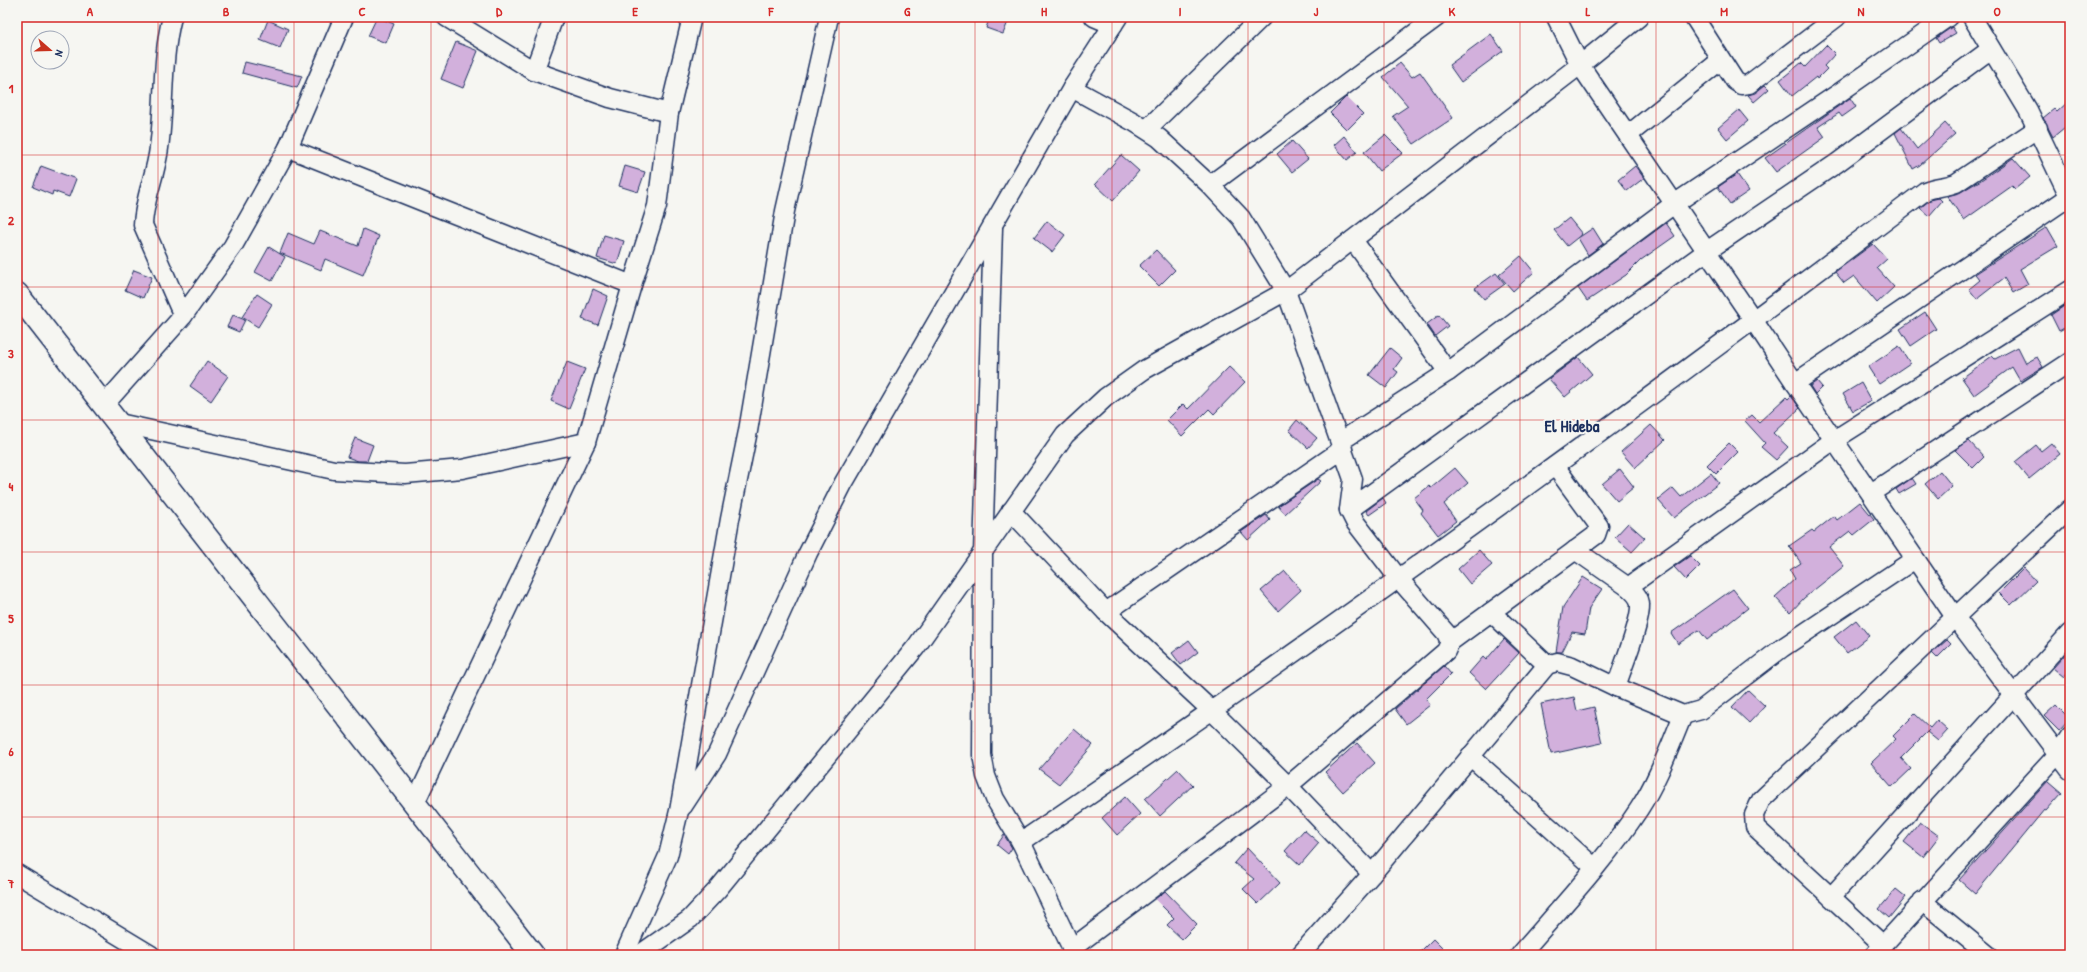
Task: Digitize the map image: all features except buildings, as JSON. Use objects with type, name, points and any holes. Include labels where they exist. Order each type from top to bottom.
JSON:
[{"type":"main road","points":[[17,294],[533,955]]},
{"type":"street","points":[[172,17],[165,71],[159,147],[156,168],[148,190],[143,211],[143,225],[183,316]]},
{"type":"street","points":[[104,405],[183,316],[233,246],[288,148],[344,17]]},
{"type":"street","points":[[446,17],[534,71],[610,98],[669,113]]},
{"type":"street","points":[[534,71],[554,17]]},
{"type":"street","points":[[415,803],[586,442],[657,206],[669,113],[692,17]]},
{"type":"street","points":[[624,955],[668,856],[679,811],[730,519],[748,431],[785,211],[829,17]]},
{"type":"street","points":[[679,811],[717,754],[808,553],[843,484],[1072,88],[1116,21],[1094,17]]},
{"type":"street","points":[[1146,129],[1262,17]]},
{"type":"street","points":[[1210,184],[1437,17]]},
{"type":"street","points":[[1556,17],[1580,65],[1754,320],[1795,384],[1955,617],[2070,770]]},
{"type":"street","points":[[639,955],[690,919],[718,890],[916,647],[983,554],[1011,511],[1065,435],[1106,397],[1144,370],[1286,291],[1580,65],[1639,17]]},
{"type":"street","points":[[1694,17],[1735,81],[1741,85],[1749,84],[1838,17]]},
{"type":"street","points":[[1106,612],[1448,372],[1674,204],[1840,93],[1948,17]]},
{"type":"street","points":[[1795,384],[2070,198],[2038,128],[1991,49],[1977,19]]},
{"type":"street","points":[[1349,510],[1707,251],[1837,163],[1991,49]]},
{"type":"street","points":[[1628,135],[1721,60]]},
{"type":"street","points":[[1072,88],[1146,129],[1159,138],[1210,184],[1241,218],[1286,291],[1353,479],[1349,510],[1355,522],[1399,579],[1446,634],[1450,642]]},
{"type":"street","points":[[1021,842],[1212,712],[1399,579],[1754,320],[1925,192],[1934,187],[1946,187],[1956,183],[2038,128]]},
{"type":"street","points":[[288,148],[632,285]]},
{"type":"street","points":[[993,225],[983,554],[982,755],[986,776],[995,799],[1021,842],[1073,952],[1288,786],[1446,651],[1450,642],[1596,535],[1598,526],[1555,466]]},
{"type":"street","points":[[1353,240],[1448,372]]},
{"type":"street","points":[[1628,588],[1834,440],[2070,290]]},
{"type":"street","points":[[1871,493],[2070,362]]},
{"type":"street","points":[[119,423],[334,470],[406,474],[462,469],[586,442]]},
{"type":"street","points":[[2070,509],[1761,800],[1754,816],[1755,827],[1831,897],[1879,950],[2058,754],[2070,736]]},
{"type":"street","points":[[1011,511],[1106,612],[1288,786],[1372,874]]},
{"type":"street","points":[[1575,550],[1637,594],[1640,604],[1639,616],[1616,687]]},
{"type":"street","points":[[1300,955],[1372,874],[1547,665],[1556,662],[1572,666],[1616,687],[1683,715],[1701,710],[1782,648],[1915,559]]},
{"type":"street","points":[[1491,612],[1547,665]]},
{"type":"street","points":[[1831,897],[2070,633]]},
{"type":"street","points":[[1520,955],[1595,868],[1640,808],[1661,766],[1683,715]]},
{"type":"street","points":[[1470,756],[1595,868]]},
{"type":"street","points":[[17,874],[151,955]]},
{"type":"street","points":[[1922,902],[1988,955]]},
{"type":"district","name":"El Hideba","points":[[1572,426]]}]
